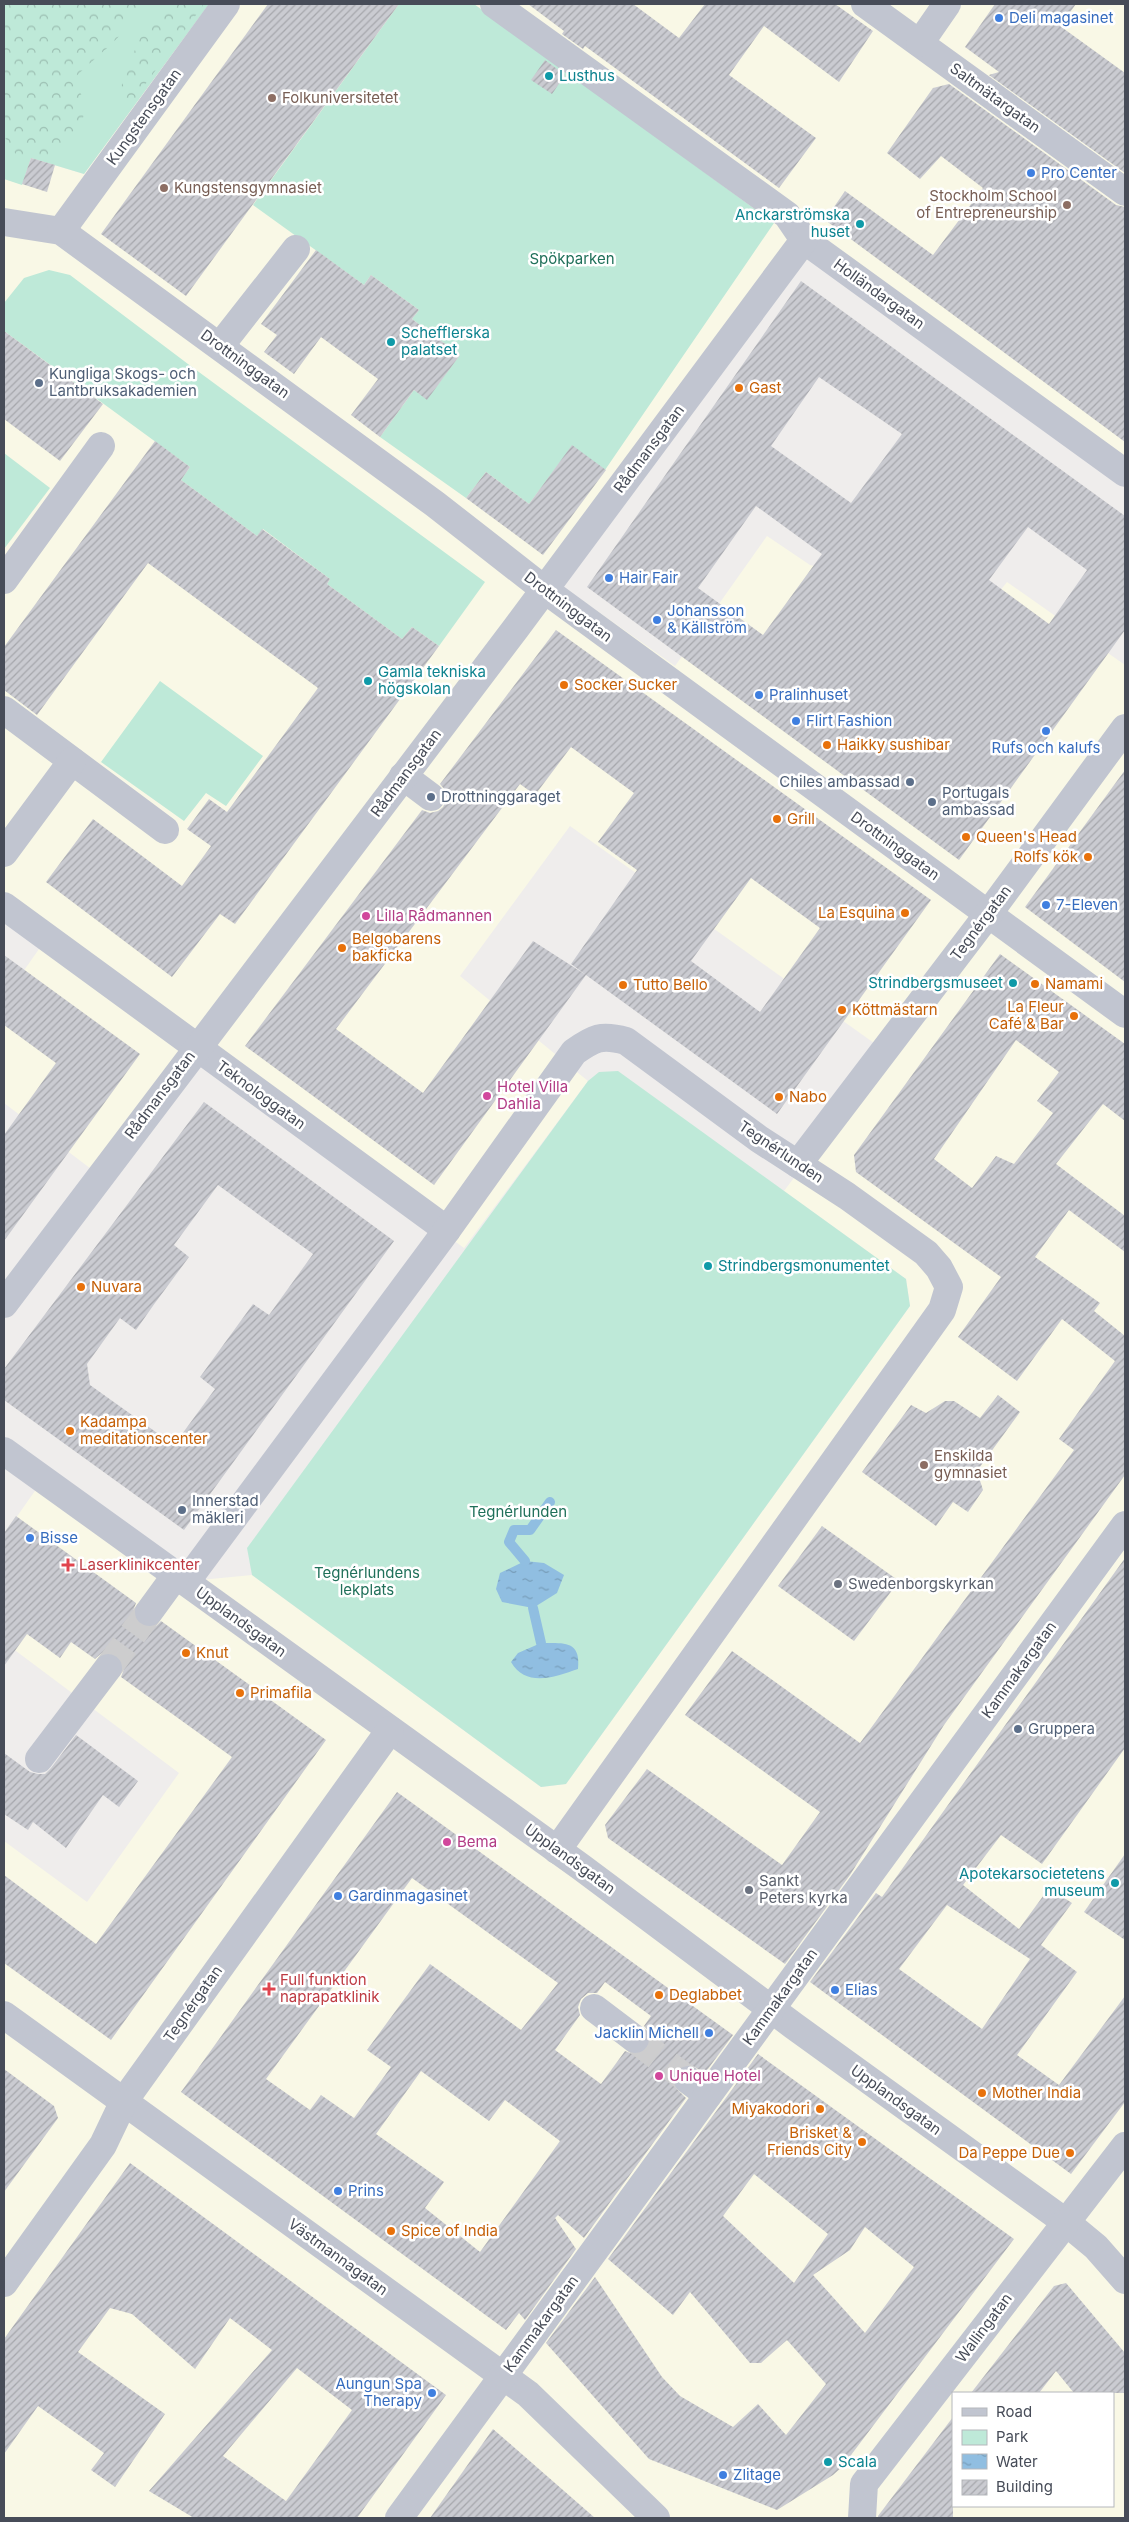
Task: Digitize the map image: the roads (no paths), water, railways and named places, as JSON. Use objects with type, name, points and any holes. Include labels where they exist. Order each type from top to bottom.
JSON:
[{"type":"street","name":"Kungstensgatan","points":[[61,231],[226,4]]},
{"type":"street","name":"Holländargatan","points":[[494,4],[786,215],[804,240],[1125,473]]},
{"type":"street","name":"Saltmätargatan","points":[[865,4],[1125,192]]},
{"type":"street","points":[[920,43],[947,4]]},
{"type":"street","name":"Drottninggatan","points":[[4,222],[61,231],[436,504],[544,590],[1125,1014]]},
{"type":"street","name":"Rådmansgatan","points":[[4,1304],[196,1048],[516,628],[804,240]]},
{"type":"street","points":[[220,346],[296,250]]},
{"type":"street","points":[[4,580],[101,446]]},
{"type":"street","points":[[4,710],[164,830]]},
{"type":"street","name":"Tegnérgatan","points":[[798,1164],[989,913],[1125,728]]},
{"type":"street","points":[[4,853],[72,761]]},
{"type":"street","points":[[403,776],[431,797]]},
{"type":"street","name":"Teknologgatan","points":[[4,906],[447,1230]]},
{"type":"street","name":"Tegnérlunden","points":[[149,1612],[181,1578],[447,1230],[574,1052],[592,1039],[608,1036],[626,1041],[759,1139],[926,1253],[940,1268],[949,1287],[942,1310],[557,1850]]},
{"type":"street","name":"Upplandsgatan","points":[[4,1451],[557,1850],[1067,2223],[1096,2247],[1125,2280]]},
{"type":"street","name":"Kammakargatan","points":[[399,2518],[502,2376],[698,2087],[771,2008],[1125,1525]]},
{"type":"street","points":[[39,1759],[108,1668]]},
{"type":"street","name":"Tegnérgatan","points":[[4,2283],[103,2145],[124,2101],[390,1730]]},
{"type":"street","points":[[594,2008],[634,2039]]},
{"type":"street","name":"Västmannagatan","points":[[4,2015],[528,2394],[656,2518]]},
{"type":"street","name":"Wallingatan","points":[[862,2518],[864,2484],[1125,2146]]},
{"type":"water","points":[[525,1561],[544,1563],[564,1575],[557,1593],[533,1608],[502,1602],[496,1589],[500,1573]]},
{"type":"water","points":[[541,1643],[564,1644],[574,1648],[577,1653],[578,1669],[542,1678],[533,1678],[517,1670],[511,1662],[518,1653]]},
{"type":"waterway","points":[[525,1561],[509,1542],[514,1530],[530,1530],[550,1502]]},
{"type":"waterway","points":[[533,1608],[541,1643]]},
{"type":"tunnel","points":[[108,1668],[149,1612]]},
{"type":"tunnel","points":[[635,2039],[688,2080]]},
{"type":"place","name":"Deli magasinet","points":[[999,18]]},
{"type":"place","name":"Lusthus","points":[[549,76]]},
{"type":"place","name":"Folkuniversitetet","points":[[272,98]]},
{"type":"place","name":"Pro Center","points":[[1031,173]]},
{"type":"place","name":"Kungstensgymnasiet","points":[[164,188]]},
{"type":"place","name":"Stockholm School of Entrepreneurship","points":[[1067,205]]},
{"type":"place","name":"Anckarströmska huset","points":[[860,224]]},
{"type":"place","name":"Schefflerska palatset","points":[[391,342]]},
{"type":"place","name":"Kungliga Skogs- och Lantbruksakademien","points":[[39,383]]},
{"type":"place","name":"Gast","points":[[739,388]]},
{"type":"place","name":"Hair Fair","points":[[609,578]]},
{"type":"place","name":"Johansson & Källström","points":[[657,620]]},
{"type":"place","name":"Gamla tekniska högskolan","points":[[368,681]]},
{"type":"place","name":"Socker Sucker","points":[[564,685]]},
{"type":"place","name":"Pralinhuset","points":[[759,695]]},
{"type":"place","name":"Flirt Fashion","points":[[796,721]]},
{"type":"place","name":"Rufs och kalufs","points":[[1046,731]]},
{"type":"place","name":"Haikky sushibar","points":[[827,745]]},
{"type":"place","name":"Chiles ambassad","points":[[910,782]]},
{"type":"place","name":"Drottninggaraget","points":[[431,797]]},
{"type":"place","name":"Portugals ambassad","points":[[932,802]]},
{"type":"place","name":"Grill","points":[[777,819]]},
{"type":"place","name":"Queen's Head","points":[[966,837]]},
{"type":"place","name":"Rolfs kök","points":[[1088,857]]},
{"type":"place","name":"7-Eleven","points":[[1046,905]]},
{"type":"place","name":"La Esquina","points":[[905,913]]},
{"type":"place","name":"Lilla Rådmannen","points":[[366,916]]},
{"type":"place","name":"Belgobarens bakficka","points":[[342,948]]},
{"type":"place","name":"Strindbergsmuseet","points":[[1013,983]]},
{"type":"place","name":"Namami","points":[[1035,984]]},
{"type":"place","name":"Tutto Bello","points":[[623,985]]},
{"type":"place","name":"Köttmästarn","points":[[842,1010]]},
{"type":"place","name":"La Fleur Café & Bar","points":[[1074,1016]]},
{"type":"place","name":"Hotel Villa Dahlia","points":[[487,1096]]},
{"type":"place","name":"Nabo","points":[[779,1097]]},
{"type":"place","name":"Strindbergsmonumentet","points":[[708,1266]]},
{"type":"place","name":"Nuvara","points":[[81,1287]]},
{"type":"place","name":"Kadampa meditationscenter","points":[[70,1431]]},
{"type":"place","name":"Enskilda gymnasiet","points":[[924,1465]]},
{"type":"place","name":"Innerstad mäkleri","points":[[182,1510]]},
{"type":"place","name":"Bisse","points":[[30,1538]]},
{"type":"place","name":"Laserklinikcenter","points":[[68,1565]]},
{"type":"place","name":"Swedenborgskyrkan","points":[[838,1584]]},
{"type":"place","name":"Knut","points":[[186,1653]]},
{"type":"place","name":"Primafila","points":[[240,1693]]},
{"type":"place","name":"Gruppera","points":[[1018,1729]]},
{"type":"place","name":"Bema","points":[[447,1842]]},
{"type":"place","name":"Apotekarsocietetens museum","points":[[1115,1883]]},
{"type":"place","name":"Sankt Peters kyrka","points":[[749,1890]]},
{"type":"place","name":"Gardinmagasinet","points":[[338,1896]]},
{"type":"place","name":"Full funktion naprapatklinik","points":[[269,1989]]},
{"type":"place","name":"Elias","points":[[835,1990]]},
{"type":"place","name":"Deglabbet","points":[[659,1995]]},
{"type":"place","name":"Jacklin Michell","points":[[709,2033]]},
{"type":"place","name":"Unique Hotel","points":[[659,2076]]},
{"type":"place","name":"Mother India","points":[[982,2093]]},
{"type":"place","name":"Miyakodori","points":[[820,2109]]},
{"type":"place","name":"Brisket & Friends City","points":[[862,2142]]},
{"type":"place","name":"Da Peppe Due","points":[[1070,2153]]},
{"type":"place","name":"Prins","points":[[338,2191]]},
{"type":"place","name":"Spice of India","points":[[391,2231]]},
{"type":"place","name":"Aungun Spa Therapy","points":[[432,2393]]},
{"type":"place","name":"Scala","points":[[828,2462]]},
{"type":"place","name":"Zlitage","points":[[723,2475]]},
{"type":"park label","name":"Spökparken","points":[[572,259]]},
{"type":"park label","name":"Tegnérlundens lekplats","points":[[367,1582]]}]
